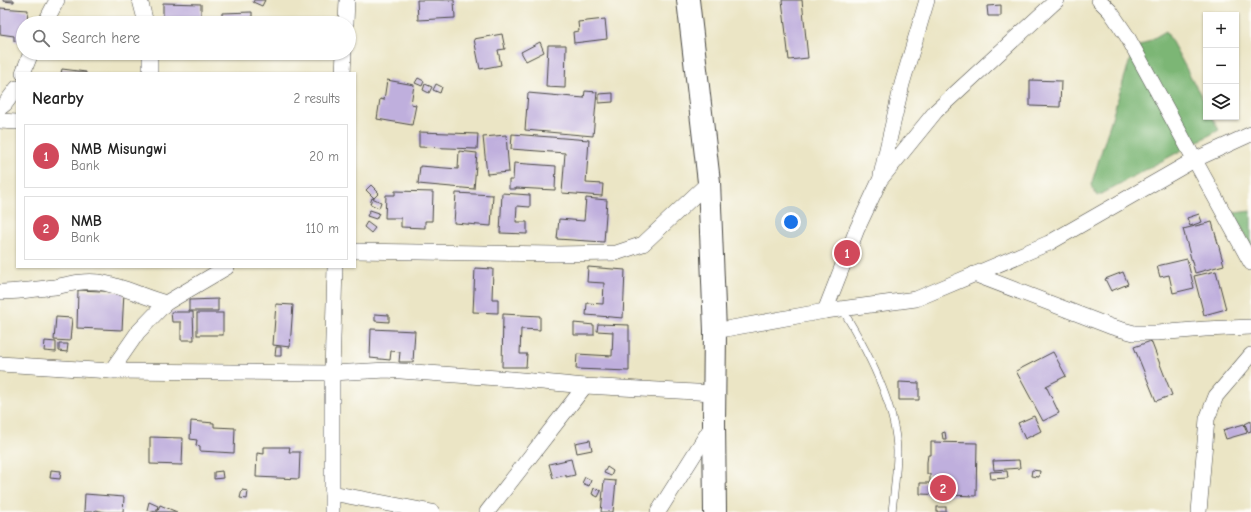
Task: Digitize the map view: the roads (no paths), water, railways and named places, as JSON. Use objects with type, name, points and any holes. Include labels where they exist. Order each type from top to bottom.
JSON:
[{"type":"highway","points":[[688,0],[709,182],[715,331],[715,512]]},
{"type":"street","points":[[49,16],[57,0]]},
{"type":"street","points":[[140,0],[144,16]]},
{"type":"street","points":[[346,16],[347,0]]},
{"type":"street","points":[[825,311],[857,229],[880,180],[902,84],[926,0]]},
{"type":"street","points":[[880,180],[936,111],[1057,0]]},
{"type":"street","points":[[1099,0],[1110,11],[1127,36],[1251,263]]},
{"type":"street","points":[[23,72],[28,60]]},
{"type":"street","points":[[150,60],[150,72]]},
{"type":"street","points":[[343,72],[344,60]]},
{"type":"street","points":[[0,108],[16,89]]},
{"type":"street","points":[[0,121],[16,122]]},
{"type":"street","points":[[715,331],[825,311],[916,299],[1049,243],[1194,160],[1251,134]]},
{"type":"street","points":[[356,251],[555,254],[616,253],[643,244],[709,182]]},
{"type":"street","points":[[111,371],[138,332],[166,303],[225,268]]},
{"type":"street","points":[[332,512],[332,374],[335,268]]},
{"type":"street","points":[[974,274],[1112,327],[1134,333],[1251,327]]},
{"type":"street","points":[[0,292],[15,292],[86,281],[114,285],[166,303]]},
{"type":"street","points":[[1199,512],[1207,419],[1216,396],[1251,355]]},
{"type":"street","points":[[0,364],[111,371],[332,374],[387,370],[585,386],[714,394]]},
{"type":"street","points":[[487,512],[585,386]]},
{"type":"street","points":[[658,512],[714,423]]},
{"type":"street","points":[[332,493],[432,512]]},
{"type":"lane","points":[[842,309],[859,337],[880,381],[892,416],[897,450],[892,512]]},
{"type":"place","name":"NMB Misungwi","points":[[847,253]]},
{"type":"place","name":"NMB","points":[[943,488]]}]
